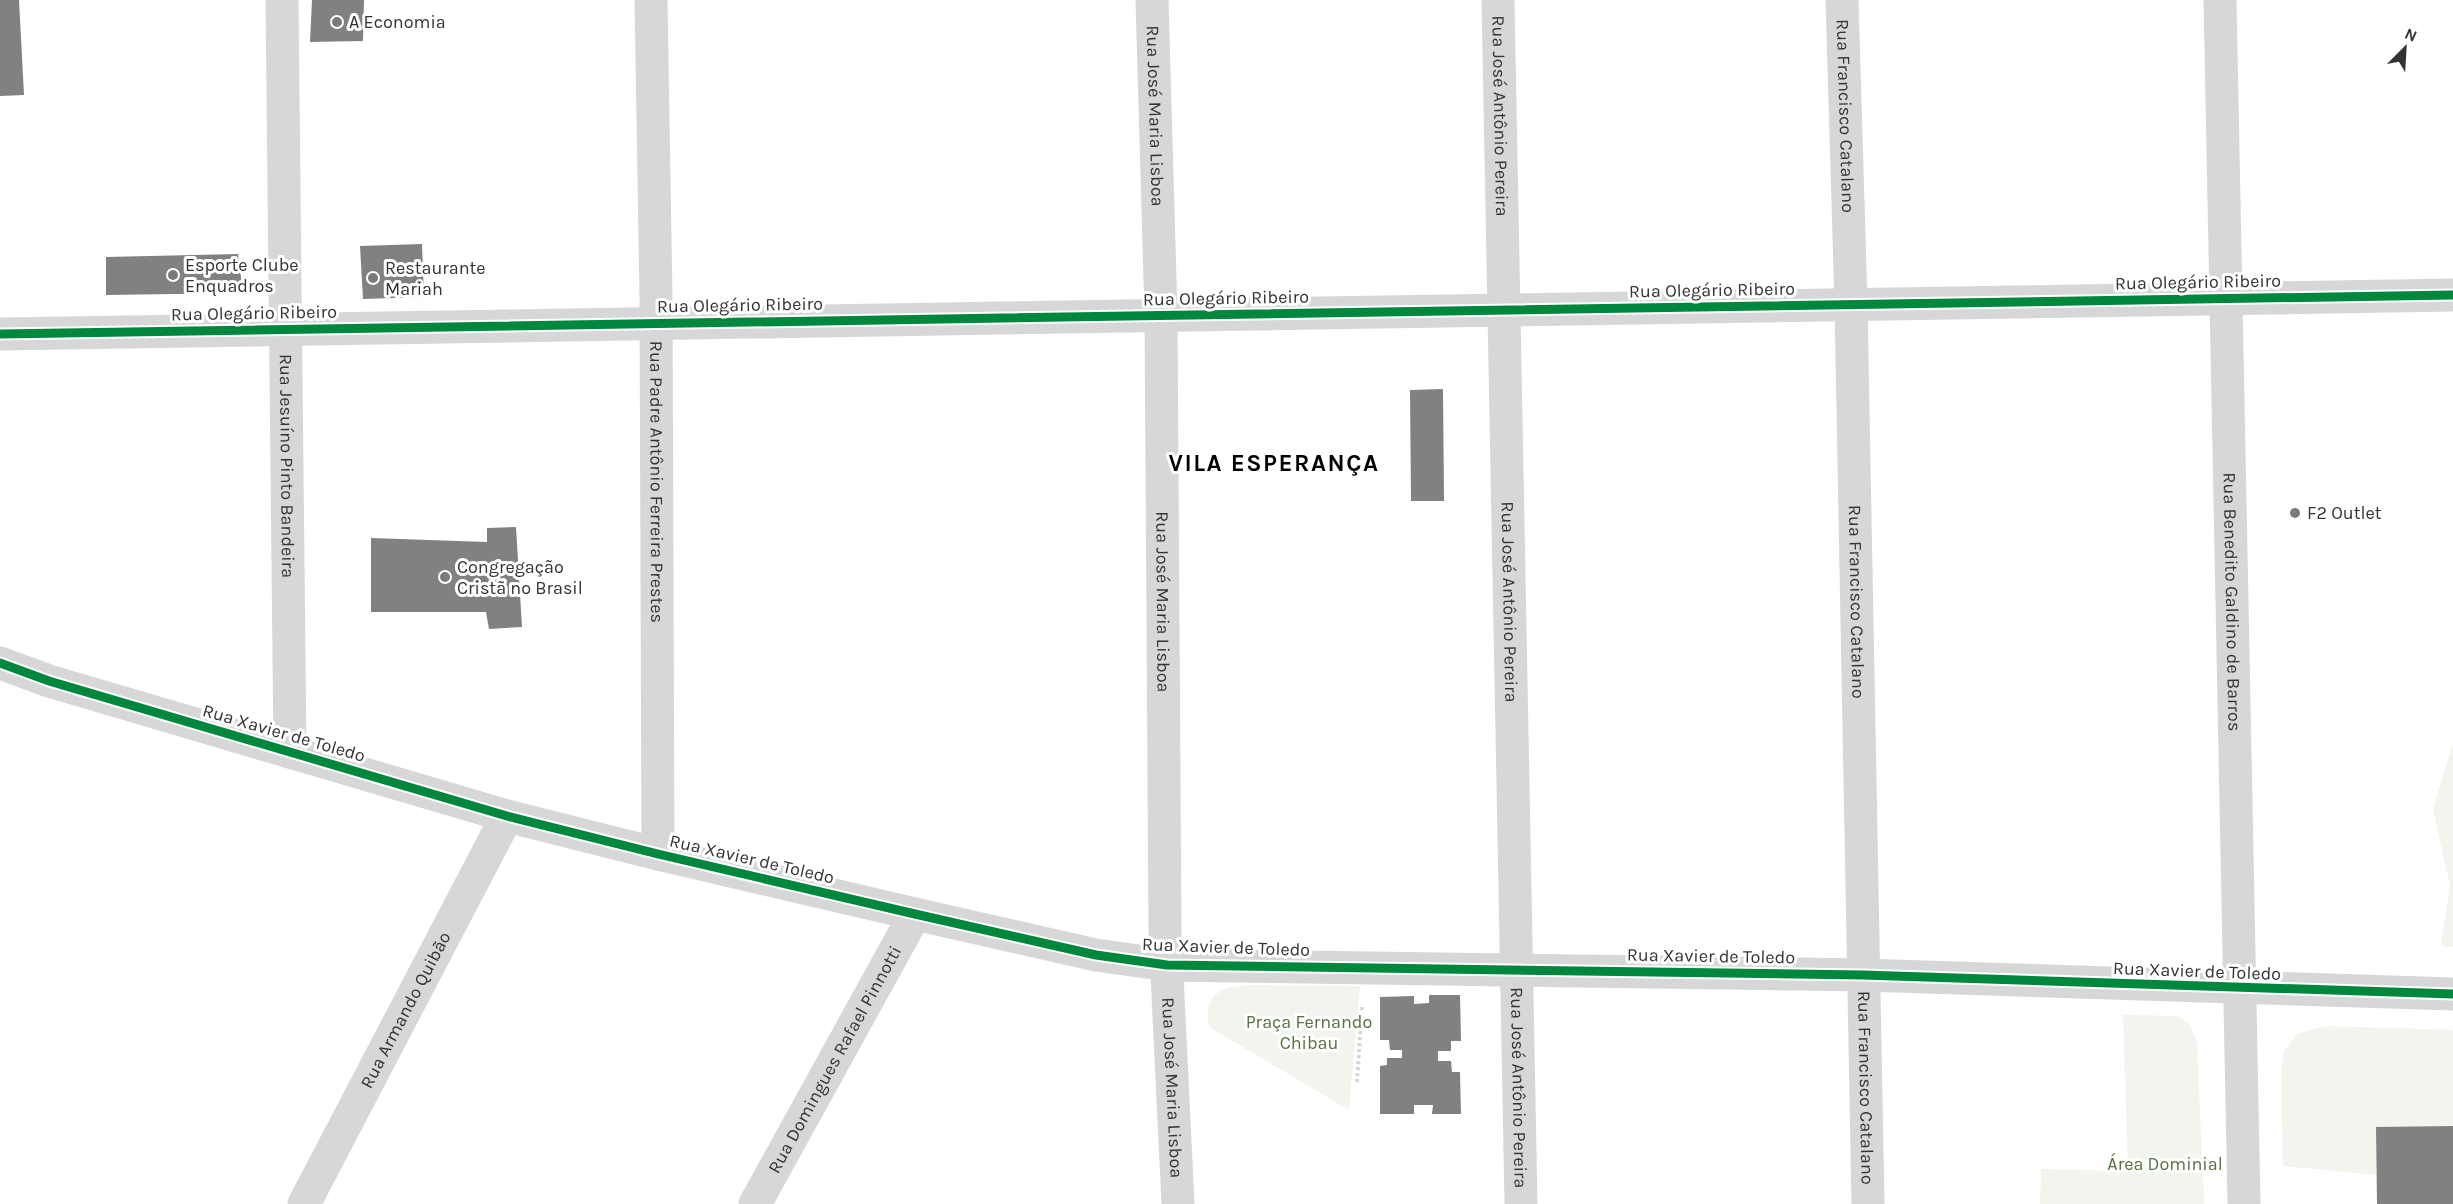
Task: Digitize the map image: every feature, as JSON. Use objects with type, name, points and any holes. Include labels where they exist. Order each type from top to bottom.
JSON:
[{"type":"street","name":"Rua Jesuíno Pinto Bandeira","points":[[282,0],[290,752]]},
{"type":"street","name":"Rua Padre Antônio Ferreira Prestes","points":[[651,0],[656,323],[658,854]]},
{"type":"street","name":"Rua José Maria Lisboa","points":[[1152,0],[1161,315],[1165,933],[1178,1204]]},
{"type":"street","name":"Rua José Antônio Pereira","points":[[1498,0],[1521,1204]]},
{"type":"street","name":"Rua Francisco Catalano","points":[[1842,0],[1851,304],[1868,1204]]},
{"type":"street","name":"Rua Benedito Galdino de Barros","points":[[2220,0],[2244,1204]]},
{"type":"street","name":"Rua Olegário Ribeiro","points":[[0,334],[2453,295]]},
{"type":"street","name":"Rua Xavier de Toledo","points":[[0,663],[49,681],[507,816],[658,854],[1096,955],[1167,965],[1863,975],[2240,989],[2453,994]]},
{"type":"street","name":"Rua Armando Quibão","points":[[304,1204],[507,816]]},
{"type":"street","name":"Rua Domingues Rafael Pinnotti","points":[[755,1204],[915,914]]},
{"type":"path","points":[[1358,1082],[1365,968]]},
{"type":"green space","points":[[2453,743],[2453,947],[2441,946],[2450,886],[2433,809]]},
{"type":"green space","name":"Praça Fernando Chibau","points":[[1249,985],[1360,986],[1349,1110],[1209,1027],[1208,1007],[1211,1000],[1229,988]]},
{"type":"green space","name":"Área Dominial","points":[[2123,1015],[2178,1016],[2190,1025],[2197,1042],[2204,1204],[2040,1204],[2041,1169],[2128,1171]]},
{"type":"green space","points":[[2325,1026],[2453,1030],[2453,1126],[2376,1127],[2376,1175],[2283,1166],[2281,1076],[2284,1051],[2297,1034]]},
{"type":"building","points":[[0,0],[19,0],[24,95],[0,96]]},
{"type":"building","name":"A Economia","points":[[312,0],[364,0],[363,41],[310,42]]},
{"type":"building","points":[[422,244],[424,297],[363,299],[360,246]]},
{"type":"building","name":"Esporte Clube Enquadros","points":[[238,254],[243,293],[106,295],[106,257]]},
{"type":"building","points":[[1443,389],[1444,501],[1411,501],[1410,390]]},
{"type":"building","name":"Congregação Cristã no Brasil","points":[[516,527],[522,627],[489,629],[486,612],[371,612],[371,538],[487,542],[487,528]]},
{"type":"building","points":[[1429,995],[1460,995],[1461,1041],[1451,1041],[1451,1051],[1438,1051],[1438,1061],[1451,1061],[1452,1072],[1460,1072],[1461,1114],[1432,1114],[1433,1105],[1414,1105],[1414,1114],[1380,1114],[1380,1066],[1387,1065],[1387,1058],[1402,1058],[1402,1050],[1390,1050],[1389,1040],[1380,1040],[1380,997],[1414,996],[1414,1004],[1429,1003]]},
{"type":"building","points":[[2453,1126],[2453,1204],[2377,1204],[2376,1127]]},
{"type":"cycle path","points":[[0,334],[2453,295]]},
{"type":"cycle path","points":[[0,663],[49,681],[507,816],[658,854],[1096,955],[1167,965],[1863,975],[2453,994]]},
{"type":"place","name":"A Economia","points":[[337,22]]},
{"type":"place","name":"Esporte Clube Enquadros","points":[[173,275]]},
{"type":"place","name":"Restaurante Mariah","points":[[373,278]]},
{"type":"place","name":"F2 Outlet","points":[[2295,513]]},
{"type":"place","name":"Congregação Cristã no Brasil","points":[[445,577]]},
{"type":"district","name":"VILA ESPERANÇA","points":[[1274,463]]}]
